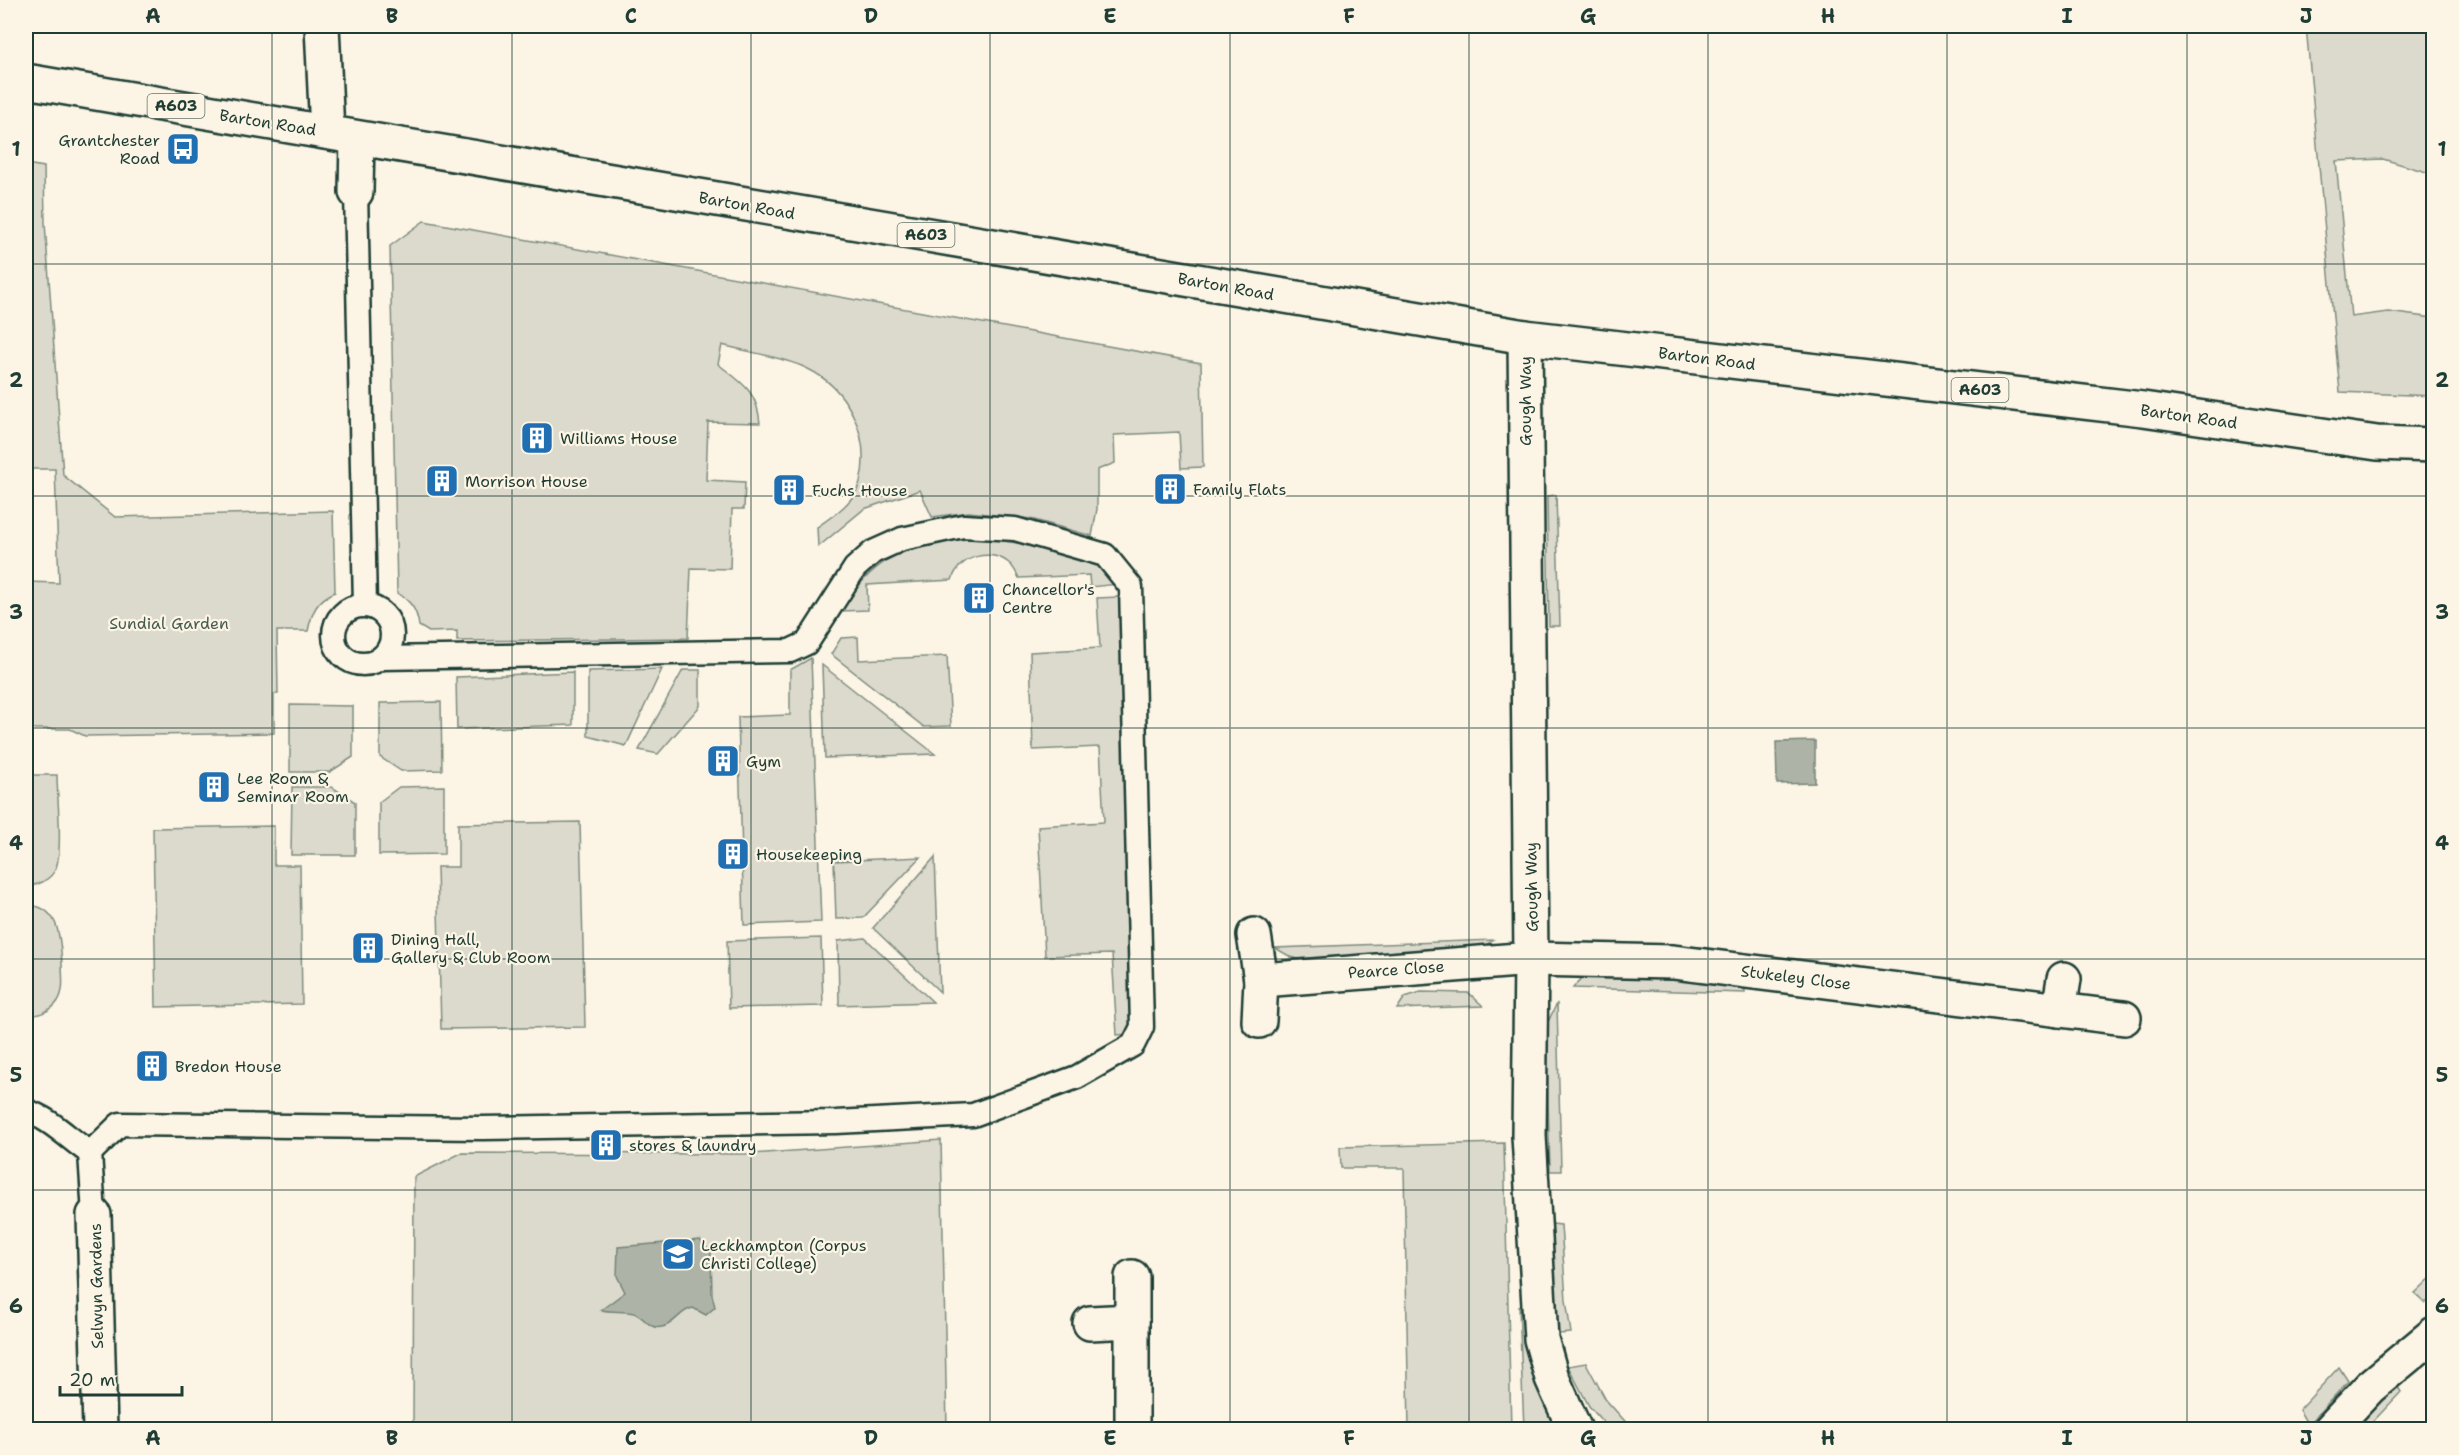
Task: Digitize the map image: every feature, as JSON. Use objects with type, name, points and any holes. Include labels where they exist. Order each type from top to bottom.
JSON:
[{"type":"street","points":[[322,26],[342,135],[356,192]]},
{"type":"street","name":"Barton Road","points":[[26,81],[1525,337],[2131,408],[2377,443],[2433,445]]},
{"type":"street","name":"Gough Way","points":[[1525,337],[1531,959],[1529,1136],[1541,1340],[1552,1378],[1575,1430]]},
{"type":"street","points":[[1254,935],[1261,980],[1258,1021]]},
{"type":"street","name":"Pearce Close","points":[[1261,980],[1531,959]]},
{"type":"street","name":"Stukeley Close","points":[[1531,959],[1673,962],[2061,994],[2124,1018]]},
{"type":"street","name":"Selwyn Gardens","points":[[94,1215],[100,1430]]},
{"type":"street","points":[[1132,1277],[1132,1430]]},
{"type":"street","points":[[1090,1323],[1132,1321]]},
{"type":"street","points":[[2330,1430],[2370,1387],[2433,1334]]},
{"type":"lane","points":[[356,192],[365,605]]},
{"type":"lane","points":[[94,1215],[90,1153],[120,1124],[493,1128],[836,1122],[973,1115],[1077,1077],[1132,1045],[1142,1027],[1131,587],[1106,555],[1015,529],[963,526],[902,539],[873,552],[855,567],[807,643],[790,651],[381,657],[363,665],[343,656],[334,638],[337,621],[345,612],[365,605],[385,614],[390,623],[393,639],[381,657]]},
{"type":"lane","points":[[26,1111],[47,1120],[64,1136],[90,1153]]},
{"type":"green space","points":[[2306,26],[2433,26],[2433,174],[2383,159],[2336,161],[2351,317],[2388,312],[2433,318],[2433,396],[2340,392]]},
{"type":"green space","name":"Sundial Garden","points":[[26,164],[44,167],[45,223],[63,475],[115,517],[333,511],[335,592],[316,607],[308,631],[277,631],[278,694],[274,694],[274,733],[85,736],[70,729],[26,729],[26,582],[59,583],[55,469],[26,469]]},
{"type":"green space","points":[[424,221],[1201,363],[1203,467],[1181,468],[1179,432],[1114,435],[1115,463],[1097,470],[1097,509],[1092,536],[1031,519],[969,512],[932,517],[920,490],[864,509],[818,547],[817,527],[848,502],[860,482],[863,465],[862,447],[853,415],[844,400],[821,376],[797,364],[722,345],[718,364],[741,382],[752,395],[760,423],[708,422],[706,480],[745,482],[744,509],[732,509],[730,569],[691,568],[688,638],[457,641],[457,631],[429,632],[419,626],[412,606],[397,593],[390,246]]},
{"type":"green space","points":[[1556,495],[1560,626],[1549,626],[1547,496]]},
{"type":"green space","points":[[982,538],[1037,546],[1076,556],[1108,572],[1119,584],[1090,587],[1089,575],[1019,578],[1012,566],[1004,559],[986,555],[977,556],[962,565],[952,580],[867,585],[868,610],[841,611],[869,575],[884,562],[900,553],[936,543]]},
{"type":"green space","points":[[1119,597],[1137,1022],[1130,1034],[1117,1035],[1112,954],[1045,956],[1038,826],[1104,822],[1100,747],[1033,750],[1030,652],[1100,648],[1097,598]]},
{"type":"green space","points":[[858,637],[859,660],[947,656],[951,726],[924,727],[831,654],[841,638]]},
{"type":"green space","points":[[811,658],[821,922],[744,925],[738,717],[790,715],[790,670]]},
{"type":"green space","points":[[822,665],[935,754],[825,758]]},
{"type":"green space","points":[[662,669],[626,746],[588,736],[588,671]]},
{"type":"green space","points":[[683,670],[700,670],[700,706],[658,754],[639,750]]},
{"type":"green space","points":[[573,672],[573,725],[457,729],[456,677]]},
{"type":"green space","points":[[441,702],[442,770],[401,771],[380,757],[380,703]]},
{"type":"green space","points":[[290,705],[353,706],[353,757],[330,772],[290,772]]},
{"type":"green space","points":[[26,775],[57,775],[59,836],[58,859],[54,872],[43,882],[26,886]]},
{"type":"green space","points":[[444,786],[444,854],[379,855],[379,802],[399,787]]},
{"type":"green space","points":[[292,787],[332,787],[355,802],[355,855],[291,855]]},
{"type":"green space","points":[[580,822],[585,1027],[441,1029],[437,867],[458,867],[458,824]]},
{"type":"green space","points":[[274,826],[274,865],[300,865],[302,1004],[156,1007],[153,828]]},
{"type":"green space","points":[[921,857],[863,918],[836,919],[834,861]]},
{"type":"green space","points":[[935,857],[940,992],[873,928]]},
{"type":"green space","points":[[26,905],[37,906],[46,911],[56,925],[59,934],[63,983],[60,997],[52,1008],[26,1017]]},
{"type":"green space","points":[[821,938],[823,1006],[729,1008],[727,941]]},
{"type":"green space","points":[[865,938],[933,1002],[839,1005],[838,941]]},
{"type":"green space","points":[[1493,940],[1477,951],[1310,962],[1291,957],[1275,948]]},
{"type":"green space","points":[[1603,969],[1745,977],[1745,993],[1573,988],[1583,977]]},
{"type":"green space","points":[[1421,992],[1469,993],[1483,1006],[1397,1009],[1405,997]]},
{"type":"green space","points":[[1557,1003],[1561,1171],[1550,1171],[1546,1026]]},
{"type":"green space","name":"Leckhampton (Corpus Christi College)","points":[[941,1140],[947,1429],[413,1430],[414,1177],[461,1153],[752,1154]]},
{"type":"green space","points":[[1504,1143],[1511,1429],[1409,1429],[1404,1168],[1341,1168],[1340,1147]]},
{"type":"green space","points":[[1552,1224],[1561,1225],[1566,1300],[1571,1333],[1558,1334],[1554,1301]]},
{"type":"green space","points":[[2433,1276],[2433,1298],[2425,1303],[2415,1293]]},
{"type":"green space","points":[[1519,1306],[1534,1371],[1556,1423],[1554,1429],[1524,1429]]},
{"type":"green space","points":[[1586,1363],[1606,1400],[1632,1429],[1609,1429],[1589,1406],[1568,1366]]},
{"type":"green space","points":[[2339,1367],[2348,1381],[2308,1425],[2299,1410]]},
{"type":"green space","points":[[2393,1379],[2401,1392],[2366,1429],[2349,1430]]},
{"type":"shaded area","points":[[1815,741],[1815,783],[1777,784],[1776,742]]},
{"type":"shaded area","points":[[700,1240],[711,1253],[712,1295],[715,1307],[706,1315],[693,1308],[685,1311],[667,1325],[654,1327],[634,1313],[601,1310],[625,1292],[617,1276],[618,1247]]},
{"type":"place","name":"Grantchester Road","points":[[183,149]]},
{"type":"place","name":"Williams House","points":[[537,438]]},
{"type":"place","name":"Morrison House","points":[[442,481]]},
{"type":"place","name":"Family Flats","points":[[1170,489]]},
{"type":"place","name":"Fuchs House","points":[[789,490]]},
{"type":"place","name":"Chancellor's Centre","points":[[979,598]]},
{"type":"place","name":"Gym","points":[[723,761]]},
{"type":"place","name":"Lee Room & Seminar Room","points":[[214,787]]},
{"type":"place","name":"Housekeeping","points":[[733,854]]},
{"type":"place","name":"Dining Hall, Gallery & Club Room","points":[[368,948]]},
{"type":"place","name":"Bredon House","points":[[152,1066]]},
{"type":"place","name":"stores & laundry","points":[[606,1145]]},
{"type":"place","name":"Leckhampton (Corpus Christi College)","points":[[678,1254]]}]
